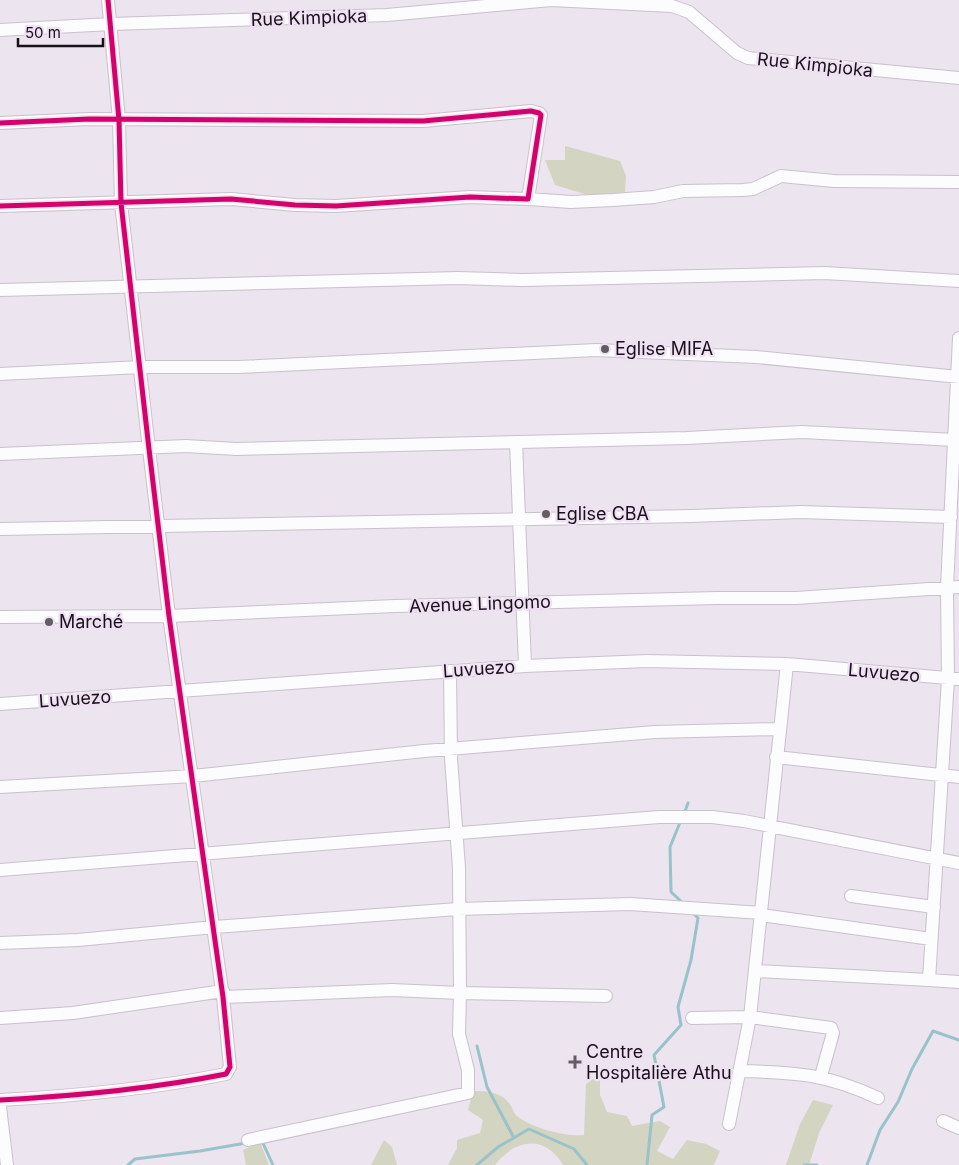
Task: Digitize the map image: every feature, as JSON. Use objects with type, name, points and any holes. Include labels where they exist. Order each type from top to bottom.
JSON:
[{"type":"street","points":[[0,1100],[110,1093],[226,1074],[230,1067],[223,994],[169,616],[149,449],[121,202],[119,120],[108,0]]},
{"type":"street","name":"Rue Kimpioka","points":[[0,30],[111,24],[387,15],[552,0],[672,6],[689,12],[738,53],[748,58],[959,78]]},
{"type":"street","points":[[0,123],[57,120],[423,121],[536,112],[541,116],[528,199]]},
{"type":"street","points":[[0,206],[231,199],[295,205],[336,206],[470,197],[571,202],[654,197],[683,191],[753,189],[781,176],[834,181],[959,182]]},
{"type":"street","points":[[0,290],[458,278],[522,280],[825,273],[959,281]]},
{"type":"street","points":[[928,980],[942,775],[953,679],[952,517],[956,488],[955,440],[959,338]]},
{"type":"street","points":[[0,374],[141,367],[238,367],[596,350],[756,357],[958,377]]},
{"type":"street","points":[[0,454],[186,446],[236,449],[687,438],[802,432],[955,440]]},
{"type":"street","points":[[516,442],[525,666]]},
{"type":"street","points":[[0,529],[518,520],[748,512],[952,517]]},
{"type":"street","name":"Avenue Lingomo","points":[[0,617],[169,616],[302,609],[796,598],[953,587]]},
{"type":"street","name":"Luvuezo","points":[[0,704],[525,666],[647,661],[787,664],[953,679]]},
{"type":"street","points":[[729,1124],[750,1017],[756,971],[769,826],[787,664]]},
{"type":"street","points":[[248,1140],[468,1093],[468,1070],[459,1034],[457,834],[451,749],[450,671]]},
{"type":"street","points":[[0,787],[193,776],[451,749],[655,732],[779,729]]},
{"type":"street","points":[[776,757],[959,776]]},
{"type":"street","points":[[0,870],[659,817],[712,817],[769,826],[959,863]]},
{"type":"street","points":[[851,896],[934,907]]},
{"type":"street","points":[[0,943],[78,940],[214,927],[458,909],[630,904],[761,914],[932,938]]},
{"type":"street","points":[[756,971],[959,982]]},
{"type":"street","points":[[0,1018],[73,1013],[223,994],[383,990],[606,996]]},
{"type":"street","points":[[692,1018],[750,1017],[831,1028],[833,1033],[821,1076]]},
{"type":"street","points":[[739,1071],[781,1072],[821,1076],[851,1085],[878,1098]]},
{"type":"street","points":[[0,1108],[7,1165]]},
{"type":"street","points":[[943,1121],[959,1128]]},
{"type":"green space","points":[[565,146],[620,161],[626,176],[625,192],[591,196],[555,185],[545,160],[565,160]]},
{"type":"green space","points":[[600,1074],[600,1095],[607,1112],[627,1116],[632,1126],[660,1121],[670,1127],[657,1151],[673,1159],[687,1140],[706,1144],[720,1151],[714,1165],[563,1165],[548,1148],[530,1144],[521,1145],[512,1150],[495,1165],[448,1165],[457,1148],[457,1140],[480,1133],[483,1120],[468,1110],[473,1091],[499,1095],[508,1101],[517,1116],[540,1128],[568,1135],[584,1135],[586,1084]]},
{"type":"green space","points":[[813,1100],[833,1105],[819,1133],[809,1165],[786,1165],[800,1124]]},
{"type":"green space","points":[[384,1140],[392,1147],[397,1165],[371,1165]]},
{"type":"green space","points":[[260,1142],[269,1165],[246,1165],[243,1150]]},
{"type":"waterway","points":[[684,814],[688,803]]},
{"type":"waterway","points":[[681,820],[670,847],[671,892],[683,903]]},
{"type":"waterway","points":[[647,1165],[652,1115],[664,1107],[654,1055],[681,1025],[678,1007],[691,960],[698,918],[693,913]]},
{"type":"waterway","points":[[867,1165],[880,1130],[898,1102],[912,1069],[933,1031],[959,1040]]},
{"type":"waterway","points":[[477,1046],[487,1087],[514,1138]]},
{"type":"waterway","points":[[477,1165],[498,1147],[529,1129],[574,1149],[587,1165]]},
{"type":"waterway","points":[[262,1141],[273,1165]]},
{"type":"waterway","points":[[128,1165],[135,1159],[246,1143]]},
{"type":"waterway","points":[[804,1165],[817,1165]]},
{"type":"cycle path","points":[[0,1100],[85,1094],[170,1084],[226,1074],[230,1067],[223,997],[169,616],[149,449],[121,203],[119,120],[108,0]]},
{"type":"cycle path","points":[[0,123],[89,119],[423,121],[531,111],[541,115],[528,199],[470,197],[336,206],[295,205],[231,199],[0,206]]},
{"type":"place","name":"Eglise MIFA","points":[[605,349]]},
{"type":"place","name":"Eglise CBA","points":[[546,514]]},
{"type":"place","name":"Marché","points":[[49,622]]},
{"type":"place","name":"Centre Hospitalière Athu","points":[[575,1062]]}]
